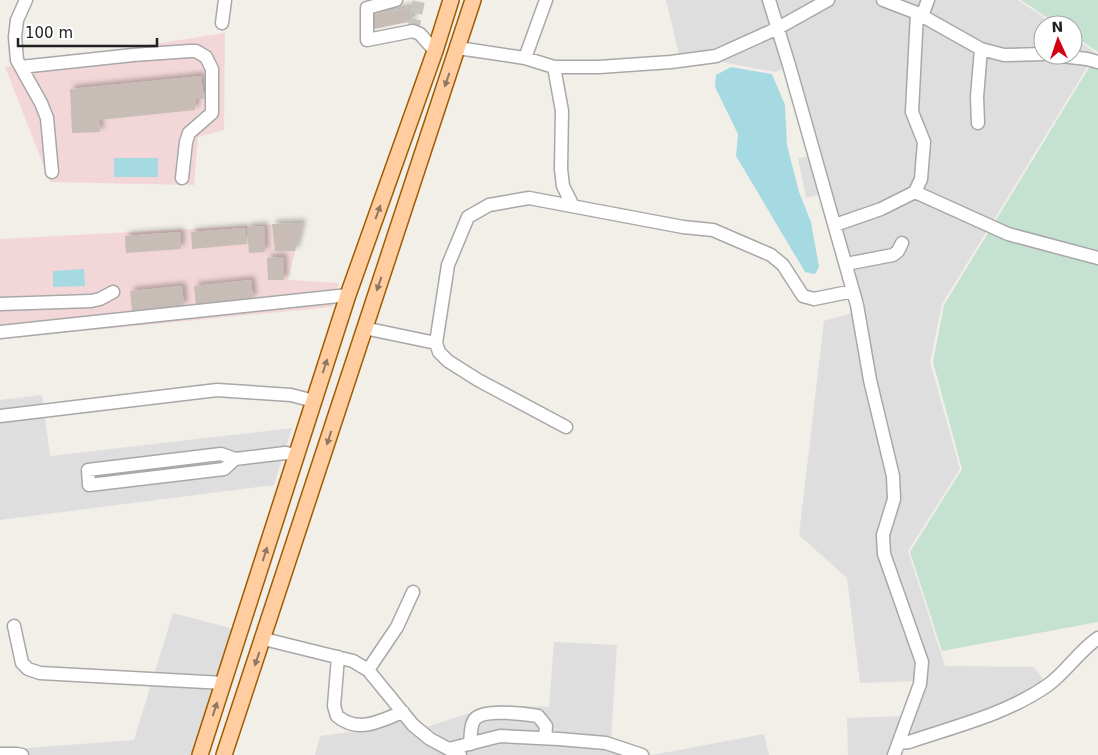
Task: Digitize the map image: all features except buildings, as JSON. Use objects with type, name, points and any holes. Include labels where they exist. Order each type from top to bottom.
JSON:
[{"type":"main road","points":[[200,755],[348,295],[435,51],[451,0]]},
{"type":"main road","points":[[224,755],[264,639],[364,328],[473,0]]},
{"type":"street","points":[[26,0],[17,20],[15,37],[17,60],[41,103],[47,118],[52,172]]},
{"type":"street","points":[[222,23],[225,0]]},
{"type":"street","points":[[396,0],[367,8],[367,40],[413,31],[420,34],[435,51]]},
{"type":"street","points":[[525,58],[546,0]]},
{"type":"street","points":[[769,0],[846,264],[850,292],[857,306],[870,380],[893,476],[894,499],[883,535],[884,554],[922,662],[920,684],[894,755]]},
{"type":"street","points":[[458,48],[525,58],[554,67],[599,67],[662,63],[716,56],[778,28],[828,0]]},
{"type":"street","points":[[883,0],[920,14],[981,49],[1004,55],[1033,54]]},
{"type":"street","points":[[835,225],[881,208],[915,192],[920,179],[924,142],[912,112],[920,14],[928,0]]},
{"type":"street","points":[[978,123],[977,97],[981,49]]},
{"type":"street","points":[[21,67],[142,54],[190,51],[201,53],[210,63],[212,69],[212,113],[189,133],[186,142],[182,178]]},
{"type":"street","points":[[1083,58],[1098,62]]},
{"type":"street","points":[[554,67],[562,111],[563,186],[572,206]]},
{"type":"street","points":[[915,192],[1008,234],[1098,258]]},
{"type":"street","points":[[566,427],[478,380],[448,361],[440,352],[436,343],[448,265],[468,217],[489,205],[529,198],[683,227],[713,230],[771,255],[783,265],[804,296],[810,299],[850,292]]},
{"type":"street","points":[[846,264],[893,255],[898,251],[902,243]]},
{"type":"street","points":[[0,304],[91,301],[100,300],[113,292]]},
{"type":"street","points":[[0,332],[348,295]]},
{"type":"street","points":[[364,328],[436,343]]},
{"type":"street","points":[[0,416],[217,390],[291,395],[314,401]]},
{"type":"street","points":[[235,460],[224,469],[89,485],[88,470],[221,454],[235,460],[285,453],[298,455]]},
{"type":"street","points":[[368,670],[397,627],[413,592]]},
{"type":"street","points":[[14,626],[22,662],[28,670],[40,673],[224,683]]},
{"type":"street","points":[[899,743],[909,742],[974,720],[1024,700],[1050,684],[1098,638]]},
{"type":"street","points":[[264,639],[353,661],[368,670],[413,725],[430,739],[454,752],[470,744],[500,736],[606,743],[642,755]]},
{"type":"street","points":[[338,657],[334,706],[337,716],[352,726],[370,725],[403,712]]},
{"type":"street","points":[[470,744],[472,724],[476,718],[486,713],[538,716],[546,726],[545,738]]},
{"type":"street","points":[[0,754],[22,755]]},
{"type":"shaded area","points":[[666,0],[1018,0],[1040,15],[1033,15],[1033,65],[1083,65],[1083,44],[1096,53],[942,304],[930,362],[960,469],[908,551],[945,666],[1034,667],[1050,689],[903,747],[900,755],[848,755],[847,718],[905,716],[917,681],[860,683],[847,578],[799,535],[824,321],[855,312],[822,194],[806,198],[798,159],[811,155],[786,67],[775,72],[679,54]]},
{"type":"shaded area","points":[[225,33],[224,130],[198,137],[194,185],[50,182],[5,67]]},
{"type":"shaded area","points":[[302,223],[288,280],[339,283],[332,307],[0,339],[0,239]]},
{"type":"shaded area","points":[[42,395],[50,456],[292,428],[274,485],[0,520],[0,400]]},
{"type":"shaded area","points":[[173,613],[238,630],[191,755],[0,755],[0,750],[134,740]]},
{"type":"shaded area","points":[[554,642],[617,645],[611,741],[652,755],[315,755],[320,736],[365,730],[400,699],[426,727],[495,705],[549,707]]},
{"type":"shaded area","points":[[764,734],[769,755],[652,755]]},
{"type":"green space","points":[[1021,0],[1098,0],[1098,52],[1083,42],[1083,15],[1043,15]]},
{"type":"green space","points":[[1098,53],[1098,622],[942,651],[910,552],[962,469],[933,362],[944,305]]},
{"type":"water","points":[[731,67],[772,74],[785,105],[787,145],[799,192],[811,222],[819,267],[815,274],[805,272],[736,156],[738,134],[715,87],[716,75]]},
{"type":"water","points":[[114,158],[158,158],[158,177],[114,177]]},
{"type":"water","points":[[84,269],[85,286],[53,287],[53,271]]},
{"type":"tunnel","points":[[413,31],[419,0]]}]
